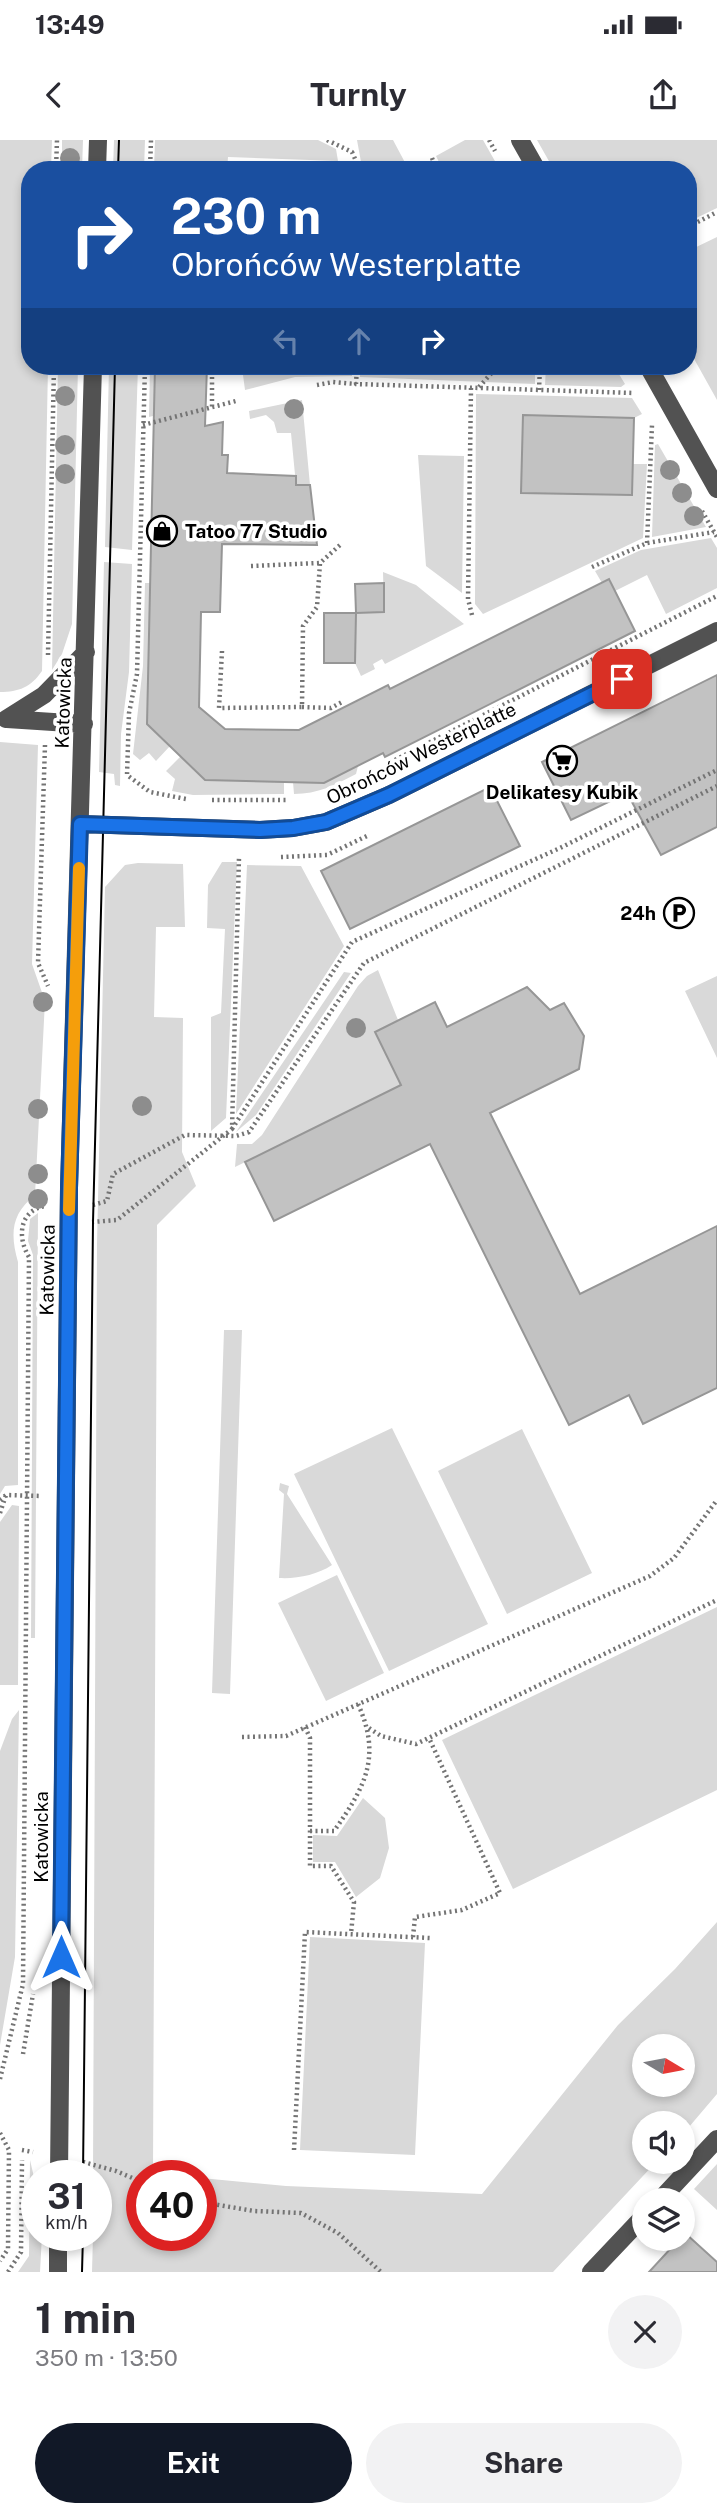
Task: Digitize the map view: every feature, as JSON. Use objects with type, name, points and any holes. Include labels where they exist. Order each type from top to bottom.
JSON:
[{"type":"street","points":[[97,161],[98,140]]},
{"type":"street","points":[[520,140],[532,161]]},
{"type":"street","name":"Katowicka","points":[[59,2160],[69,1206],[93,375]]},
{"type":"street","points":[[653,375],[717,489]]},
{"type":"street","name":"Obrońców Westerplatte","points":[[80,824],[260,830],[326,822],[389,795],[717,631]]},
{"type":"street","points":[[3,719],[47,692],[86,652]]},
{"type":"street","points":[[3,719],[84,724]]},
{"type":"street","points":[[671,2188],[717,2139]]},
{"type":"street","points":[[591,2272],[632,2229]]},
{"type":"street","points":[[58,2251],[58,2272]]},
{"type":"path","points":[[56,161],[57,140]]},
{"type":"path","points":[[150,161],[151,140]]},
{"type":"path","points":[[327,140],[352,152],[356,161]]},
{"type":"path","points":[[697,222],[717,212]]},
{"type":"path","points":[[47,692],[54,375]]},
{"type":"path","points":[[145,375],[137,674],[129,713],[127,775],[150,792],[193,800]]},
{"type":"path","points":[[212,375],[212,407]]},
{"type":"path","points":[[356,375],[356,384]]},
{"type":"path","points":[[478,388],[490,375]]},
{"type":"path","points":[[539,390],[540,375]]},
{"type":"path","points":[[317,385],[333,382],[635,393]]},
{"type":"path","points":[[471,388],[468,599],[472,615]]},
{"type":"path","points":[[143,425],[236,401]]},
{"type":"path","points":[[647,543],[652,422]]},
{"type":"path","points":[[592,567],[647,543],[714,533]]},
{"type":"path","points":[[251,566],[320,563],[340,545]]},
{"type":"path","points":[[302,707],[303,626],[317,607],[320,563]]},
{"type":"path","points":[[388,764],[717,596]]},
{"type":"path","points":[[222,651],[219,708],[331,708],[342,702]]},
{"type":"path","points":[[117,1220],[232,1129],[352,942],[717,770]]},
{"type":"path","points":[[0,2079],[23,1984],[29,1257],[22,1245],[25,1217],[32,1209],[102,1205],[110,1195],[113,1174],[185,1135],[224,1136],[248,1132],[364,963],[717,786]]},
{"type":"path","points":[[206,800],[300,800]]},
{"type":"path","points":[[231,857],[242,857],[232,1129]]},
{"type":"path","points":[[0,1513],[6,1495]]},
{"type":"path","points":[[0,1500],[6,1495],[37,1496]]},
{"type":"path","points":[[242,1737],[286,1736],[650,1576],[674,1558],[717,1500]]},
{"type":"path","points":[[369,1728],[381,1736],[416,1744],[717,1600]]},
{"type":"path","points":[[310,1831],[334,1831],[359,1795],[372,1743],[369,1728],[358,1704]]},
{"type":"path","points":[[305,1727],[310,1738],[310,1866],[331,1866],[354,1902],[351,1934]]},
{"type":"path","points":[[413,1937],[415,1917],[462,1909],[500,1893],[429,1738]]},
{"type":"path","points":[[294,2150],[304,1932],[430,1938]]},
{"type":"path","points":[[0,2133],[9,2150],[8,2249],[0,2261]]},
{"type":"path","points":[[217,2205],[254,2211],[301,2213],[338,2233],[381,2272]]},
{"type":"path","points":[[8,2272],[21,2251]]},
{"type":"shaded area","points":[[0,140],[52,140],[51,161],[21,161],[21,375],[48,375],[42,671],[24,688],[0,692]]},
{"type":"shaded area","points":[[62,140],[83,140],[82,161],[62,161]]},
{"type":"shaded area","points":[[114,140],[145,140],[144,161],[113,161]]},
{"type":"shaded area","points":[[155,140],[318,140],[336,149],[338,161],[228,157],[228,161],[154,161]]},
{"type":"shaded area","points":[[357,140],[393,140],[404,161],[361,161]]},
{"type":"shaded area","points":[[465,140],[483,140],[495,161],[438,161],[436,156]]},
{"type":"shaded area","points":[[537,140],[717,140],[717,208],[697,218],[697,161],[549,161]]},
{"type":"shaded area","points":[[717,237],[717,400],[697,364],[697,247]]},
{"type":"shaded area","points":[[58,375],[78,375],[72,624],[62,654],[52,670]]},
{"type":"shaded area","points":[[109,375],[138,375],[132,550],[105,547]]},
{"type":"shaded area","points":[[150,375],[155,375],[154,401],[206,402],[149,417]]},
{"type":"shaded area","points":[[243,375],[352,375],[295,377],[245,390]]},
{"type":"shaded area","points":[[535,375],[535,384],[360,377]]},
{"type":"shaded area","points":[[546,375],[620,375],[625,384],[621,387],[545,385]]},
{"type":"shaded area","points":[[476,394],[632,398],[642,414],[634,418],[523,415],[522,493],[632,495],[633,464],[647,464],[643,538],[483,614],[475,604]]},
{"type":"shaded area","points":[[302,400],[310,485],[296,485],[291,433],[277,433],[274,422],[266,415],[250,419],[249,411]]},
{"type":"shaded area","points":[[658,444],[706,527],[652,537],[655,445]]},
{"type":"shaded area","points":[[418,455],[464,456],[462,593],[426,566]]},
{"type":"shaded area","points":[[711,538],[717,548],[717,588],[666,614],[647,575],[615,591],[610,579],[602,583],[595,571],[641,550]]},
{"type":"shaded area","points":[[104,562],[132,564],[129,672],[121,734],[120,786],[115,785],[114,774],[99,772]]},
{"type":"shaded area","points":[[383,572],[416,585],[464,624],[385,664],[382,659],[373,664],[375,669],[361,676],[355,663],[356,613],[384,612]]},
{"type":"shaded area","points":[[145,583],[150,583],[147,724],[170,746],[156,761],[149,753],[140,760],[133,754],[143,666]]},
{"type":"shaded area","points":[[0,742],[38,745],[32,964],[45,1001],[35,1195],[17,1217],[14,1234],[18,1262],[18,1485],[5,1486],[0,1494]]},
{"type":"shaded area","points":[[181,756],[205,780],[284,782],[284,794],[193,795],[172,791],[175,779],[166,771]]},
{"type":"shaded area","points":[[358,766],[356,774],[333,785],[319,791],[294,794],[293,782],[324,783]]},
{"type":"shaded area","points":[[222,862],[237,862],[226,1118],[211,1131],[211,1017],[221,1013],[225,929],[207,928],[208,885]]},
{"type":"shaded area","points":[[183,864],[185,927],[156,927],[154,1017],[183,1018],[182,1152],[196,1186],[157,1225],[153,2160],[126,2160],[126,2251],[217,2251],[217,2180],[286,2186],[482,2194],[618,2025],[675,1969],[717,1922],[717,2094],[695,2120],[695,2111],[632,2111],[632,2174],[645,2174],[553,2272],[92,2272],[93,2251],[112,2251],[112,2160],[93,2160],[97,1244],[105,887],[125,865]]},
{"type":"shaded area","points":[[247,865],[301,866],[344,946],[236,1114]]},
{"type":"shaded area","points":[[378,970],[398,1020],[375,1032],[401,1085],[235,1167],[237,1144],[252,1144],[262,1135],[358,986],[367,976]]},
{"type":"shaded area","points":[[344,972],[351,973],[256,1115],[236,1132]]},
{"type":"shaded area","points":[[717,976],[717,1058],[685,991]]},
{"type":"shaded area","points":[[38,1213],[35,1638],[31,1638],[33,1255],[28,1241],[30,1219]]},
{"type":"shaded area","points":[[224,1330],[242,1330],[230,1694],[212,1693]]},
{"type":"shaded area","points":[[392,1428],[488,1624],[389,1671],[294,1474]]},
{"type":"shaded area","points":[[522,1429],[592,1573],[507,1614],[438,1471]]},
{"type":"shaded area","points":[[280,1483],[289,1486],[287,1494],[332,1565],[307,1576],[279,1578],[284,1494],[279,1490]]},
{"type":"shaded area","points":[[12,1505],[19,1506],[18,1685],[0,1685],[0,1522]]},
{"type":"shaded area","points":[[337,1575],[384,1673],[326,1701],[278,1603]]},
{"type":"shaded area","points":[[717,1607],[717,1790],[513,1889],[442,1740]]},
{"type":"shaded area","points":[[19,1710],[15,1957],[0,2045],[0,1751],[12,1719]]},
{"type":"shaded area","points":[[363,1798],[385,1818],[389,1848],[380,1878],[356,1897],[335,1862],[313,1862],[313,1835],[337,1836]]},
{"type":"shaded area","points":[[310,1937],[425,1943],[415,2155],[300,2150]]},
{"type":"shaded area","points":[[717,2164],[717,2210],[695,2188]]},
{"type":"shaded area","points":[[29,2251],[41,2251],[40,2272],[18,2272],[29,2256]]},
{"type":"building","points":[[155,375],[207,375],[205,426],[223,422],[222,455],[228,455],[227,473],[296,476],[296,485],[310,485],[317,545],[222,544],[220,612],[201,612],[199,707],[225,729],[299,730],[388,685],[390,689],[609,579],[635,631],[385,757],[383,753],[324,783],[205,780],[147,724]]},
{"type":"building","points":[[523,415],[634,418],[632,495],[521,493]]},
{"type":"building","points":[[384,583],[384,612],[356,613],[355,584]]},
{"type":"building","points":[[324,613],[356,613],[355,663],[324,663]]},
{"type":"building","points":[[717,675],[717,827],[661,855],[627,793],[571,820],[542,762]]},
{"type":"building","points":[[490,787],[520,846],[350,929],[321,871]]},
{"type":"building","points":[[527,987],[550,1010],[564,1003],[584,1036],[579,1069],[490,1113],[580,1294],[717,1226],[717,1388],[643,1424],[629,1395],[569,1425],[430,1144],[274,1221],[245,1162],[401,1085],[375,1032],[435,1002],[447,1027]]},
{"type":"building","points":[[695,2242],[717,2262],[717,2272],[649,2272],[668,2251],[695,2251]]},
{"type":"tram line","points":[[118,161],[119,140]]},
{"type":"tram line","points":[[83,2160],[93,1222],[115,375]]},
{"type":"tram line","points":[[82,2272],[83,2251]]},
{"type":"slow traffic","points":[[69,1210],[72,1024],[79,868]]},
{"type":"place","name":"Tatoo 77 Studio","points":[[162,531]]},
{"type":"place","name":"Delikatesy Kubik","points":[[562,761]]},
{"type":"place","name":"24h","points":[[679,913]]},
{"type":"route","points":[[61,1957],[69,1188],[80,824],[260,830],[326,822],[389,795],[622,679]]}]
